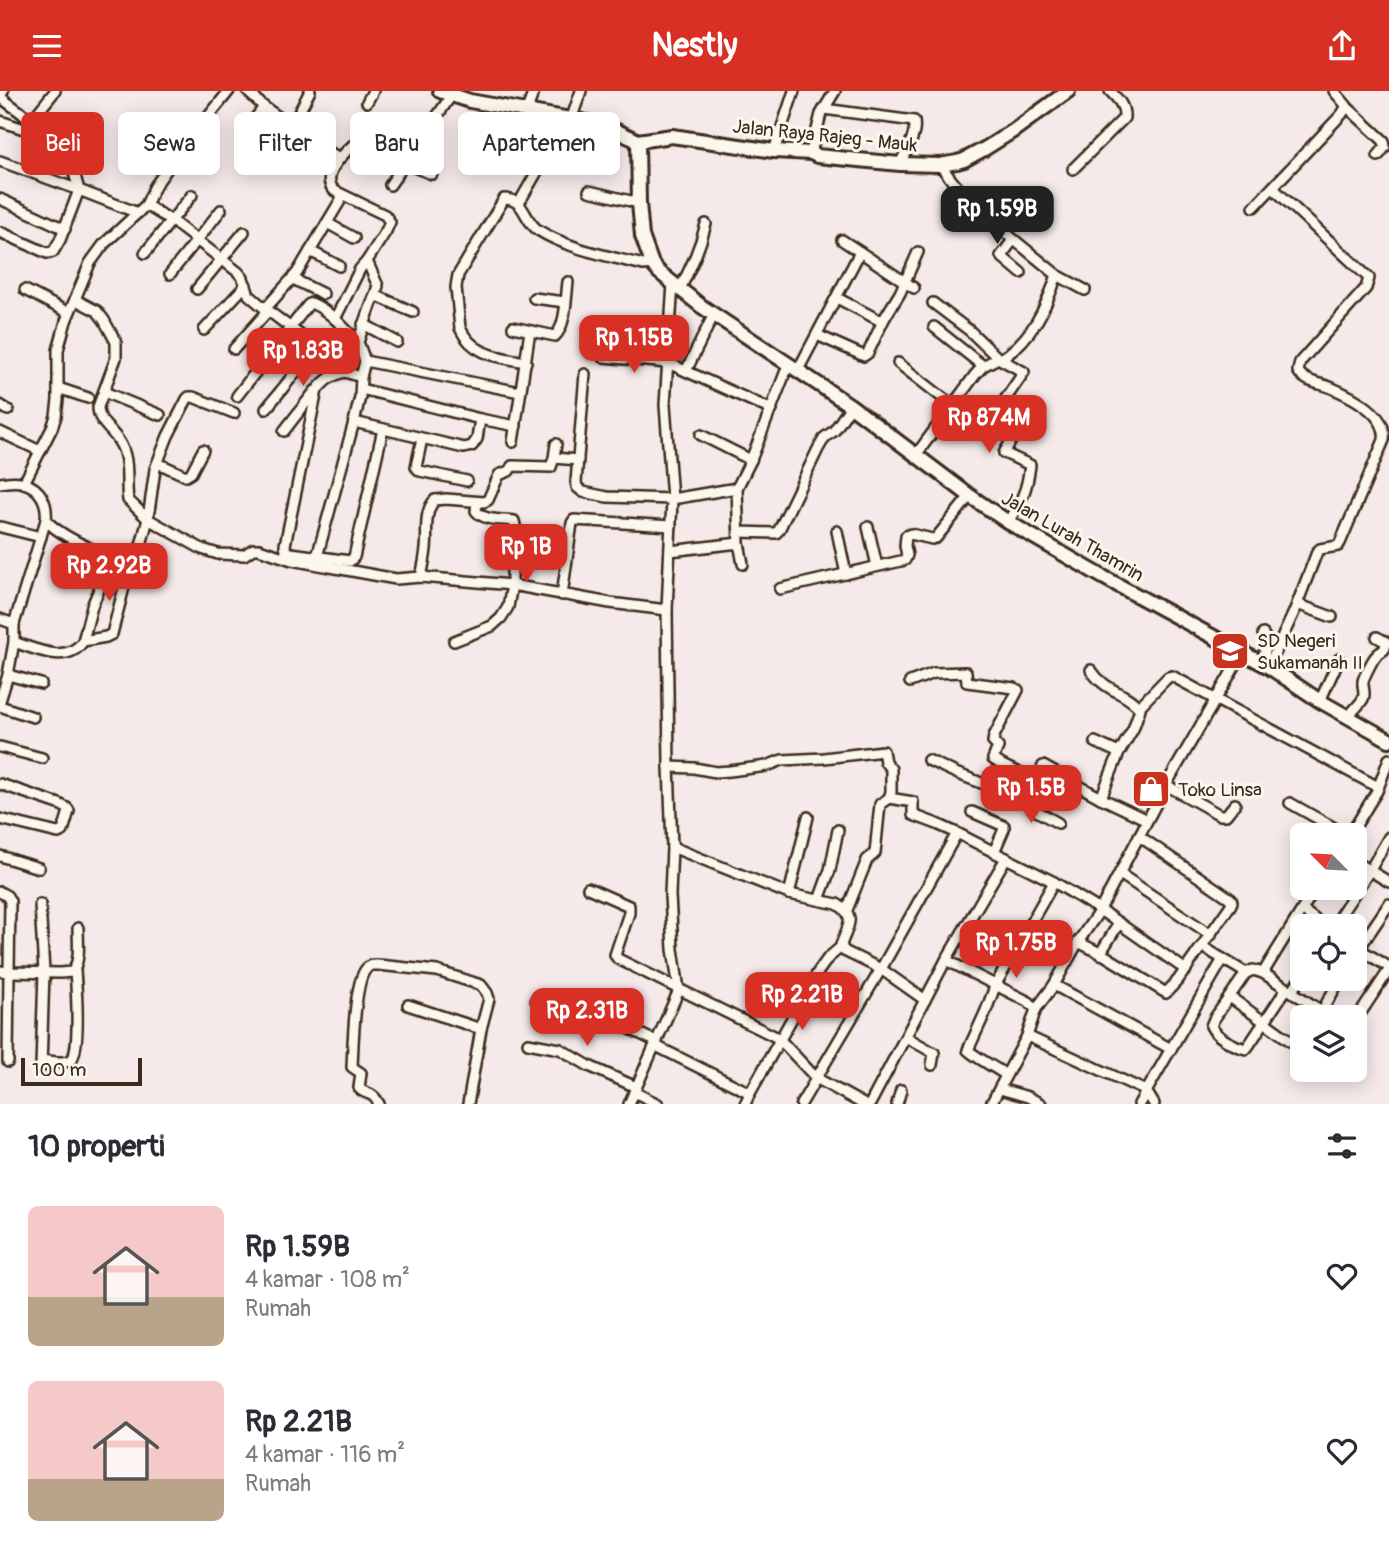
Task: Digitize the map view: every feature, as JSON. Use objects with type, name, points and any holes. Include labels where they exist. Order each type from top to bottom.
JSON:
[{"type":"street","points":[[3,91],[0,97],[21,113]]},
{"type":"street","points":[[38,112],[55,91]]},
{"type":"street","points":[[24,482],[56,416],[58,350],[69,313],[90,263],[104,244],[146,205],[155,186],[172,162],[229,91]]},
{"type":"street","points":[[247,91],[272,112]]},
{"type":"street","points":[[301,112],[310,91]]},
{"type":"street","points":[[366,102],[373,91]]},
{"type":"street","points":[[436,112],[448,93],[470,101],[526,112],[534,91]]},
{"type":"street","points":[[573,112],[580,91]]},
{"type":"street","points":[[774,151],[794,91]]},
{"type":"street","points":[[811,153],[817,127],[835,91]]},
{"type":"street","name":"Jalan Raya Rajeg - Mauk","points":[[638,141],[672,136],[774,151],[811,153],[817,156],[940,165],[964,160],[986,148],[1068,91]]},
{"type":"street","points":[[1073,169],[1124,118],[1121,104],[1110,91]]},
{"type":"street","points":[[1334,91],[1346,106],[1384,141],[1385,147],[1378,156]]},
{"type":"street","points":[[1254,207],[1342,114],[1346,106]]},
{"type":"street","points":[[260,112],[264,107]]},
{"type":"street","points":[[824,109],[914,121],[913,137],[900,164]]},
{"type":"street","points":[[0,121],[21,128]]},
{"type":"street","points":[[526,362],[485,354],[462,334],[456,286],[458,275],[504,199],[508,198],[519,203],[534,226],[545,233],[577,247],[643,265],[652,264],[642,236],[638,141],[620,133]]},
{"type":"street","points":[[335,319],[360,269],[386,231],[389,220],[385,215],[343,196],[329,184],[339,158],[350,148]]},
{"type":"street","points":[[0,161],[138,213]]},
{"type":"street","points":[[940,165],[967,199],[1013,240],[1057,275],[1085,290]]},
{"type":"street","points":[[0,232],[50,254],[53,252],[65,229],[79,190],[75,175]]},
{"type":"street","points":[[390,185],[396,175]]},
{"type":"street","points":[[519,203],[535,175]]},
{"type":"street","points":[[1270,665],[1317,552],[1340,543],[1385,432],[1368,408],[1359,401],[1307,379],[1298,371],[1300,362],[1366,288],[1369,278],[1273,188]]},
{"type":"street","points":[[589,191],[639,203]]},
{"type":"street","points":[[145,253],[192,195]]},
{"type":"street","points":[[234,349],[293,279],[343,196]]},
{"type":"street","points":[[0,199],[65,229]]},
{"type":"street","points":[[146,205],[172,221],[238,272],[249,295],[266,310],[345,372],[361,377]]},
{"type":"street","points":[[170,274],[221,210]]},
{"type":"street","points":[[327,223],[354,238]]},
{"type":"street","points":[[629,1104],[679,990],[673,949],[670,895],[672,847],[667,610],[672,499],[665,405],[677,286],[697,255],[706,224]]},
{"type":"street","points":[[197,289],[244,232]]},
{"type":"street","points":[[842,240],[914,288]]},
{"type":"street","points":[[1013,240],[1001,256],[1021,273]]},
{"type":"street","points":[[310,251],[339,266]]},
{"type":"street","points":[[744,564],[739,543],[737,488],[772,409],[794,367],[817,335],[860,252]]},
{"type":"street","points":[[817,335],[864,356],[868,353],[918,252]]},
{"type":"street","points":[[358,342],[378,288],[367,261]]},
{"type":"street","name":"Jalan Lurah Thamrin","points":[[652,264],[714,314],[851,406],[970,496],[1008,521],[1103,577],[1242,653],[1270,665],[1320,701],[1389,740]]},
{"type":"street","points":[[916,455],[975,375],[984,366],[1014,350],[1035,326],[1057,275]]},
{"type":"street","points":[[293,279],[323,294]]},
{"type":"street","points":[[513,327],[555,336],[558,334],[562,326],[568,282]]},
{"type":"street","points":[[204,330],[246,285]]},
{"type":"street","points":[[24,290],[69,313]]},
{"type":"street","points":[[375,295],[412,312]]},
{"type":"street","points":[[837,297],[880,320],[884,319]]},
{"type":"street","points":[[534,298],[565,302]]},
{"type":"street","points":[[76,300],[97,311],[116,342],[116,358],[98,407],[98,414],[125,453],[129,502],[148,519],[202,549],[218,554],[244,555],[253,549],[259,549],[292,559],[350,562],[354,557],[383,429]]},
{"type":"street","points":[[237,396],[311,303],[335,319],[358,342],[365,361],[361,389],[315,560]]},
{"type":"street","points":[[933,303],[970,331],[1000,359],[1024,372],[987,426]]},
{"type":"street","points":[[686,371],[714,314]]},
{"type":"street","points":[[363,324],[397,342]]},
{"type":"street","points":[[934,327],[984,366]]},
{"type":"street","points":[[513,442],[530,331]]},
{"type":"street","points":[[266,409],[316,347]]},
{"type":"street","points":[[603,357],[668,362],[772,409]]},
{"type":"street","points":[[365,361],[520,392]]},
{"type":"street","points":[[898,363],[952,405]]},
{"type":"street","points":[[284,431],[325,380],[345,372]]},
{"type":"street","points":[[585,374],[577,487],[583,492],[607,497],[672,499],[737,488]]},
{"type":"street","points":[[58,388],[88,398]]},
{"type":"street","points":[[361,389],[516,426]]},
{"type":"street","points":[[317,390],[286,550],[315,560],[396,579],[421,577],[512,585],[667,610]]},
{"type":"street","points":[[104,392],[160,415]]},
{"type":"street","points":[[46,520],[58,533],[130,564],[135,563],[148,519],[158,463],[168,436],[189,397],[234,413]]},
{"type":"street","points":[[739,532],[763,532],[773,523],[784,520],[825,437],[834,431],[851,406]]},
{"type":"street","points":[[999,408],[1021,424],[1004,453],[1030,465],[1027,486],[1008,521]]},
{"type":"street","points":[[354,422],[464,448],[472,446],[477,439],[480,419]]},
{"type":"street","points":[[0,432],[40,451]]},
{"type":"street","points":[[701,435],[751,460]]},
{"type":"street","points":[[422,439],[416,467],[420,471],[467,481]]},
{"type":"street","points":[[421,577],[430,504],[435,500],[446,499],[488,501],[499,475],[509,471],[512,466],[550,468],[556,444]]},
{"type":"street","points":[[158,463],[186,476],[191,473],[204,450]]},
{"type":"street","points":[[554,459],[578,460]]},
{"type":"street","points":[[0,483],[24,482],[43,496],[47,511],[14,624],[14,642],[0,703],[33,717]]},
{"type":"street","points":[[780,590],[905,560],[905,539],[909,534],[936,538],[970,496]]},
{"type":"street","points":[[454,641],[492,626],[501,618],[510,598],[514,521],[479,516],[476,512],[477,502]]},
{"type":"street","points":[[562,595],[574,520],[671,526]]},
{"type":"street","points":[[1,527],[41,537]]},
{"type":"street","points":[[868,527],[877,566]]},
{"type":"street","points":[[836,531],[846,574]]},
{"type":"street","points":[[670,551],[739,543]]},
{"type":"street","points":[[14,642],[56,654],[76,649],[83,641],[92,606],[113,557]]},
{"type":"street","points":[[83,641],[112,634],[130,564]]},
{"type":"street","points":[[1297,604],[1332,617]]},
{"type":"street","points":[[0,619],[14,624]]},
{"type":"street","points":[[1263,634],[1267,644],[1264,656],[1270,665]]},
{"type":"street","points":[[1349,717],[1363,698],[1364,679],[1377,655],[1386,647],[1386,642],[1377,637]]},
{"type":"street","points":[[991,1104],[1027,1036],[1036,1009],[1100,910],[1166,785],[1242,653]]},
{"type":"street","points":[[1320,701],[1339,659]]},
{"type":"street","points":[[1091,670],[1102,684],[1139,707]]},
{"type":"street","points":[[909,682],[933,673],[966,672],[967,682],[1018,690],[994,736],[993,741],[998,747],[993,759],[1036,781]]},
{"type":"street","points":[[8,675],[41,684]]},
{"type":"street","points":[[1101,798],[1119,753],[1138,718],[1139,707],[1170,675],[1378,787]]},
{"type":"street","points":[[1095,742],[1119,753]]},
{"type":"street","points":[[0,747],[42,758]]},
{"type":"street","points":[[669,767],[730,771],[767,766],[782,760],[883,751],[885,762],[891,769],[891,792],[889,798],[880,804],[875,853],[867,860],[847,910],[850,922],[841,947],[828,958],[818,972],[745,1104]]},
{"type":"street","points":[[1356,823],[1385,777],[1389,759]]},
{"type":"street","points":[[928,760],[1028,801],[1033,809],[1058,823]]},
{"type":"street","points":[[1028,801],[1043,766],[1147,820]]},
{"type":"street","points":[[0,784],[59,804],[69,811],[62,831],[58,833],[0,819]]},
{"type":"street","points":[[1166,785],[1220,815],[1226,815],[1235,804]]},
{"type":"street","points":[[889,798],[913,802],[913,820],[937,824],[1054,882],[1100,910],[1186,970]]},
{"type":"street","points":[[1290,803],[1327,823]]},
{"type":"street","points":[[972,812],[1004,826],[994,852]]},
{"type":"street","points":[[789,894],[808,817]]},
{"type":"street","points":[[819,900],[830,870],[838,830]]},
{"type":"street","points":[[801,1104],[957,833]]},
{"type":"street","points":[[1078,942],[1166,993],[1203,947],[1230,906],[1232,900],[1139,836]]},
{"type":"street","points":[[1341,914],[1389,838]]},
{"type":"street","points":[[672,847],[789,894],[837,904],[847,910]]},
{"type":"street","points":[[0,856],[39,868]]},
{"type":"street","points":[[870,1104],[946,960],[1006,858]]},
{"type":"street","points":[[1367,868],[1389,882]]},
{"type":"street","points":[[1120,874],[1211,935]]},
{"type":"street","points":[[1006,1075],[968,1050],[996,984],[1054,882]]},
{"type":"street","points":[[588,888],[629,906],[615,955],[618,959],[768,1033],[780,1041],[816,1078],[863,1104]]},
{"type":"street","points":[[0,892],[10,901],[5,972],[8,1062]]},
{"type":"street","points":[[1263,973],[1308,900]]},
{"type":"street","points":[[40,904],[44,972],[42,1064],[65,1061],[75,1055],[78,928]]},
{"type":"street","points":[[1367,935],[1389,904]]},
{"type":"street","points":[[1301,910],[1307,914]]},
{"type":"street","points":[[1100,954],[1119,923]]},
{"type":"street","points":[[841,947],[881,969],[925,999]]},
{"type":"street","points":[[1203,947],[1246,973]]},
{"type":"street","points":[[1366,1005],[1389,969],[1367,956]]},
{"type":"street","points":[[946,960],[996,984],[1029,1002],[1036,1009]]},
{"type":"street","points":[[1139,1104],[1223,960]]},
{"type":"street","points":[[379,1104],[374,1095],[359,1088],[362,1073],[352,1067],[357,1000],[362,976],[371,965],[427,969],[481,985],[489,996],[468,1104]]},
{"type":"street","points":[[5,972],[75,970]]},
{"type":"street","points":[[1252,970],[1263,973],[1290,990],[1245,1049],[1215,1033],[1211,1026],[1246,973],[1252,970]]},
{"type":"street","points":[[1054,985],[1171,1049]]},
{"type":"street","points":[[1292,991],[1313,1005]]},
{"type":"street","points":[[1230,997],[1290,1041]]},
{"type":"street","points":[[536,1000],[574,1006],[593,1013],[750,1093]]},
{"type":"street","points":[[408,1005],[481,1029]]},
{"type":"street","points":[[1027,1036],[1146,1091],[1153,1104]]},
{"type":"street","points":[[906,1037],[934,1053],[932,1065]]},
{"type":"street","points":[[528,1043],[560,1049],[658,1104]]},
{"type":"street","points":[[1000,1089],[1028,1097],[1041,1104]]},
{"type":"street","points":[[897,1104],[901,1090]]},
{"type":"place","name":"SD Negeri Sukamanah II","points":[[1230,651]]},
{"type":"place","name":"Toko Linsa","points":[[1151,789]]}]
